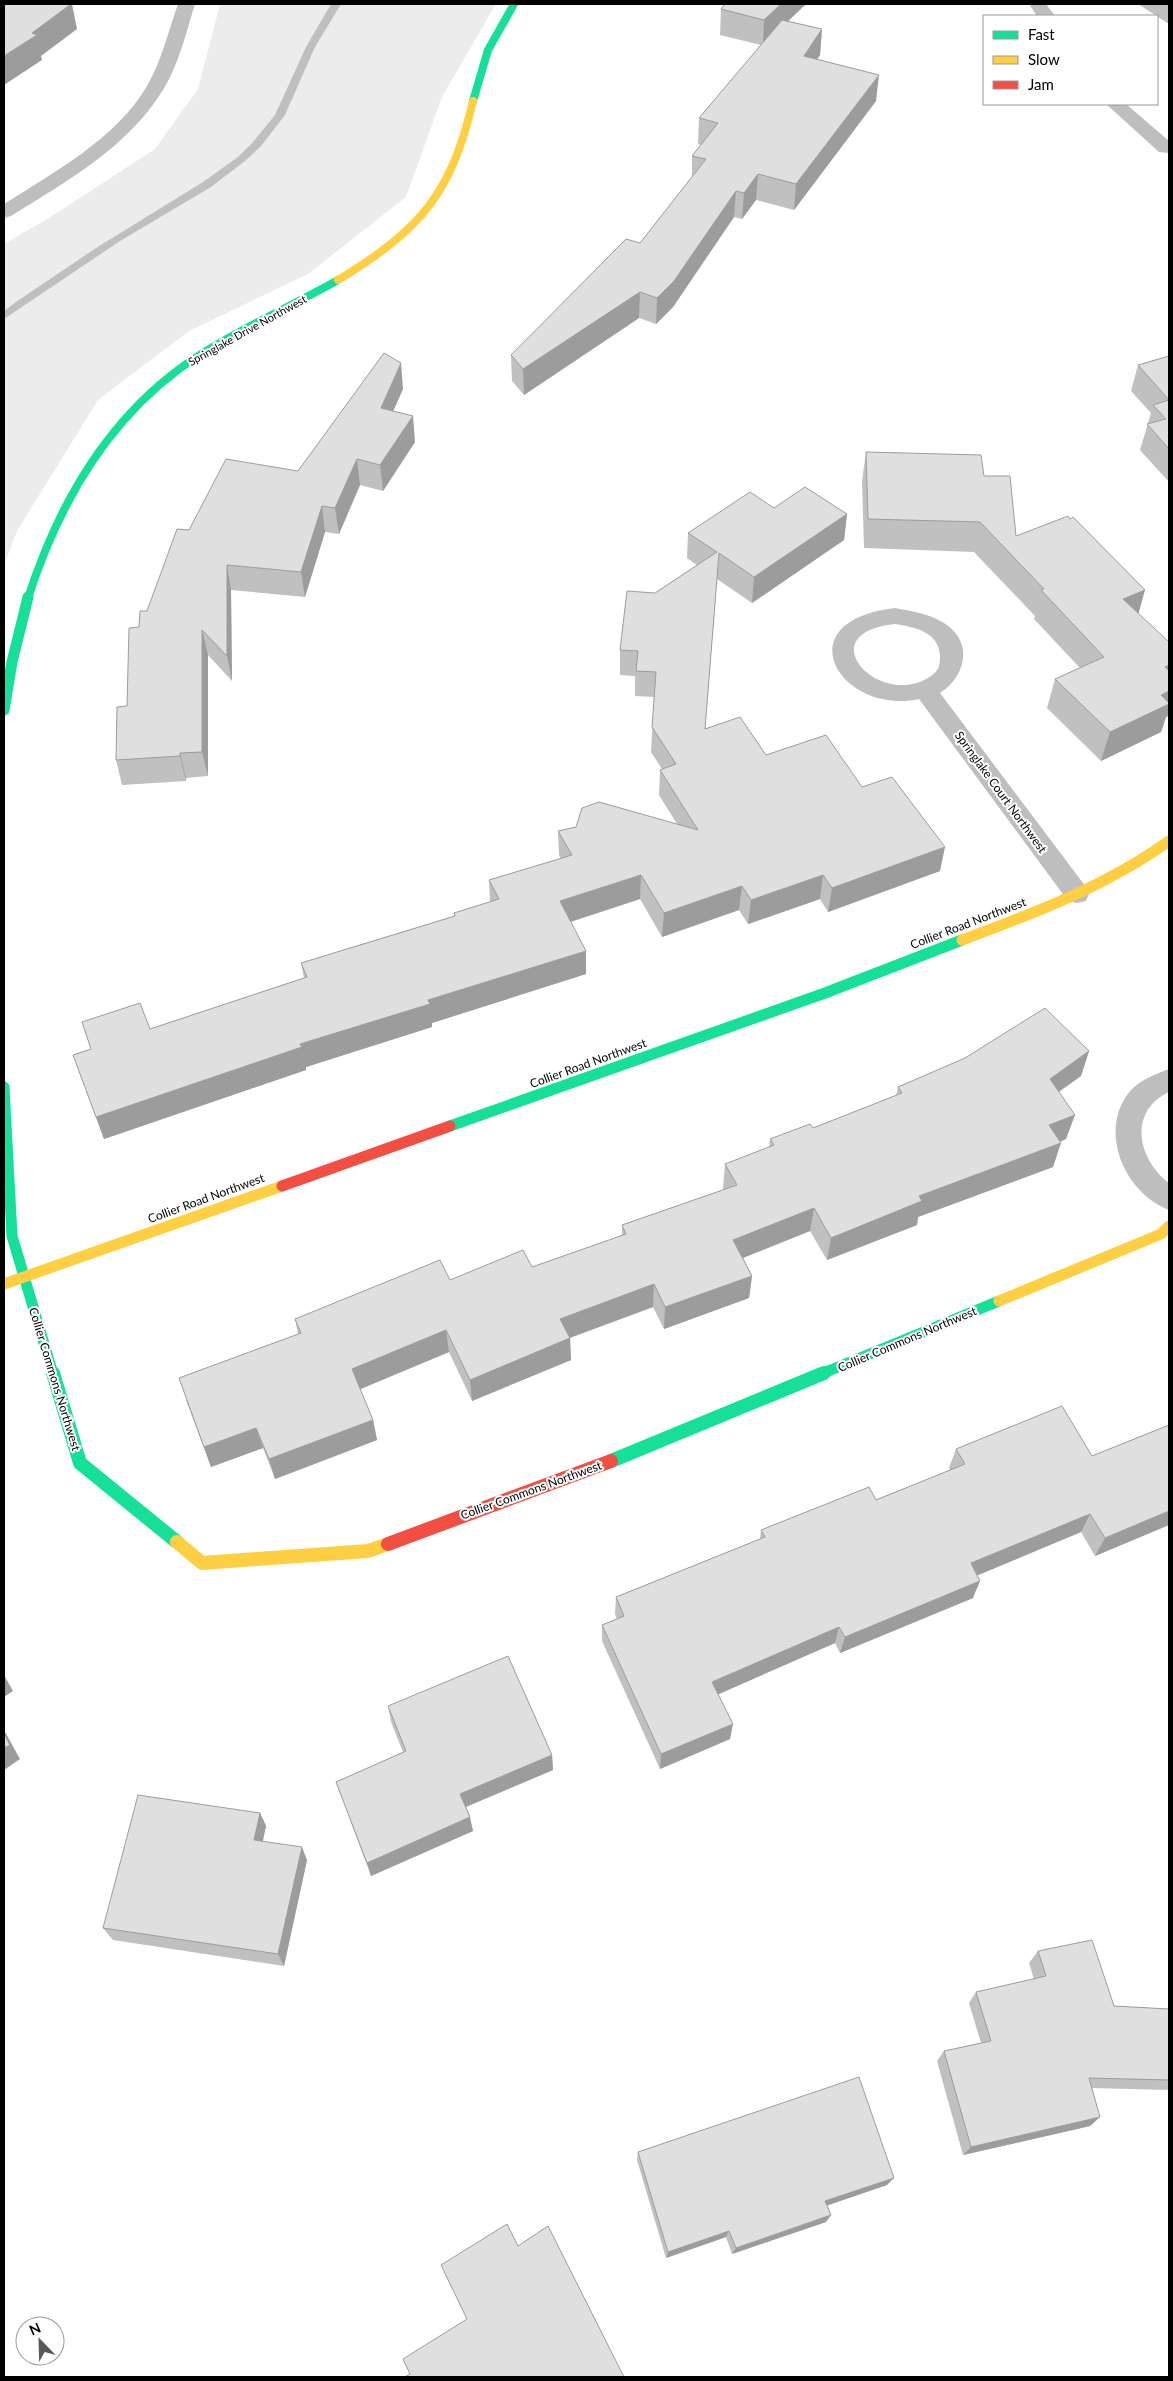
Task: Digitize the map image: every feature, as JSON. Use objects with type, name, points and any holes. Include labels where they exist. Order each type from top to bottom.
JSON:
[{"type":"street","points":[[4,212],[87,160],[126,125],[158,82],[169,60],[186,4]]},
{"type":"street","name":"Springlake Drive Northwest","points":[[4,710],[7,676],[24,605],[46,546],[80,480],[115,428],[147,394],[186,363],[224,340],[349,275],[390,246],[421,216],[444,186],[460,155],[482,65],[502,20],[514,4]]},
{"type":"street","points":[[1037,4],[1045,15]]},
{"type":"street","points":[[1117,105],[1166,148]]},
{"type":"street","points":[[895,616],[913,618],[930,625],[943,634],[951,646],[953,659],[950,672],[940,682],[925,690],[908,693],[890,693],[872,688],[857,679],[847,668],[842,656],[843,644],[850,632],[862,623],[878,618],[895,616]]},
{"type":"street","name":"Springlake Court Northwest","points":[[925,690],[1077,894]]},
{"type":"street","name":"Collier Road Northwest","points":[[4,1284],[825,992],[1062,902],[1146,859],[1169,841]]},
{"type":"street","points":[[1169,1080],[1146,1093],[1132,1110],[1127,1131],[1130,1154],[1143,1177],[1169,1198]]},
{"type":"street","points":[[4,1087],[6,1194]]},
{"type":"street","name":"Collier Commons Northwest","points":[[6,1194],[12,1236],[80,1463],[202,1563],[368,1551],[631,1454],[1152,1238],[1169,1226]]},
{"type":"shaded area","points":[[220,4],[496,4],[442,97],[406,197],[308,274],[189,331],[98,400],[17,531],[4,565],[4,244],[49,218],[155,149],[198,89]]},
{"type":"building","points":[[4,4],[71,4],[32,33],[37,35],[4,56]]},
{"type":"building","points":[[725,4],[781,4],[764,20],[721,9]]},
{"type":"building","points":[[782,20],[822,29],[804,56],[879,75],[796,184],[758,174],[744,193],[736,191],[674,281],[657,298],[640,292],[523,369],[511,355],[626,239],[640,243],[706,159],[692,156],[718,123],[699,118]]},
{"type":"building","points":[[384,353],[401,363],[381,408],[413,416],[380,465],[357,459],[335,508],[322,506],[301,572],[227,565],[227,656],[202,630],[202,752],[180,753],[180,756],[116,760],[117,707],[127,706],[129,628],[139,627],[140,611],[147,611],[177,529],[189,530],[226,459],[298,471]]},
{"type":"building","points":[[1169,356],[1169,400],[1138,365]]},
{"type":"building","points":[[1169,400],[1169,449],[1147,424],[1166,419],[1153,405]]},
{"type":"building","points":[[866,452],[981,455],[984,476],[1010,476],[1016,536],[1068,516],[1070,519],[1073,517],[1145,590],[1123,599],[1169,642],[1169,665],[1165,667],[1169,671],[1169,691],[1161,695],[1169,704],[1110,732],[1055,679],[1104,657],[1041,590],[1044,589],[980,522],[868,519]]},
{"type":"building","points":[[805,487],[847,514],[754,577],[719,553],[705,729],[740,717],[766,755],[826,735],[862,787],[892,777],[945,847],[832,888],[823,875],[751,900],[742,886],[664,913],[641,875],[560,901],[586,951],[428,1000],[430,1004],[300,1044],[302,1047],[96,1117],[73,1055],[91,1049],[82,1022],[140,1003],[150,1029],[307,977],[301,963],[455,916],[454,913],[499,899],[489,880],[572,855],[558,831],[576,827],[582,808],[599,802],[698,830],[660,770],[676,764],[652,727],[656,672],[636,671],[638,651],[620,650],[627,591],[655,593],[717,552],[688,533],[750,492],[774,508]]},
{"type":"building","points":[[1045,1008],[1089,1051],[1050,1079],[1075,1115],[1049,1125],[1061,1143],[919,1196],[922,1201],[831,1238],[814,1208],[733,1240],[752,1276],[665,1307],[654,1284],[560,1319],[570,1338],[470,1380],[446,1330],[352,1369],[373,1420],[269,1459],[256,1428],[204,1447],[179,1378],[301,1333],[295,1319],[440,1260],[450,1280],[523,1250],[532,1267],[626,1234],[622,1225],[737,1185],[725,1164],[774,1145],[770,1139],[810,1124],[813,1128],[902,1093],[898,1087],[965,1058]]},
{"type":"building","points":[[1062,1406],[1092,1456],[1169,1425],[1169,1511],[1105,1538],[1090,1514],[971,1563],[980,1581],[845,1637],[839,1627],[712,1682],[733,1724],[661,1754],[602,1625],[624,1616],[616,1597],[765,1537],[761,1530],[869,1487],[876,1500],[965,1464],[956,1449]]},
{"type":"building","points":[[508,1656],[552,1755],[460,1794],[470,1817],[367,1863],[336,1782],[406,1751],[388,1706]]},
{"type":"building","points":[[4,1734],[10,1745],[4,1748]]},
{"type":"building","points":[[138,1795],[260,1813],[254,1840],[302,1847],[278,1954],[103,1928]]},
{"type":"building","points":[[1092,1940],[1114,2006],[1169,2009],[1169,2080],[1089,2078],[1100,2117],[971,2147],[944,2051],[991,2041],[976,1992],[1046,1976],[1038,1951]]},
{"type":"building","points":[[859,2077],[894,2178],[825,2201],[831,2215],[736,2248],[729,2231],[668,2252],[638,2152]]},
{"type":"building","points":[[507,2224],[518,2246],[548,2226],[624,2377],[405,2377],[410,2374],[403,2359],[467,2319],[441,2265]]},
{"type":"waterway","points":[[4,316],[100,250],[225,172],[257,144],[280,115],[310,47],[336,4]]},
{"type":"traffic: fast","points":[[473,101],[479,75],[488,50],[514,4]]},
{"type":"traffic: fast","points":[[4,710],[23,614],[38,567],[57,521],[81,477],[109,437],[141,401],[179,369],[218,344],[338,280]]},
{"type":"traffic: fast","points":[[450,1126],[825,993],[962,940]]},
{"type":"traffic: fast","points":[[4,1087],[12,1236],[80,1463],[177,1542]]},
{"type":"traffic: fast","points":[[611,1461],[999,1301]]},
{"type":"traffic: slow","points":[[338,280],[390,246],[429,207],[444,185],[456,161],[466,133],[473,101]]},
{"type":"traffic: slow","points":[[962,940],[1043,909],[1096,886],[1146,858],[1169,841]]},
{"type":"traffic: slow","points":[[4,1284],[282,1186]]},
{"type":"traffic: slow","points":[[999,1301],[1161,1234],[1169,1226]]},
{"type":"traffic: slow","points":[[177,1542],[202,1563],[368,1551],[388,1544]]},
{"type":"traffic: jam","points":[[282,1186],[450,1126]]},
{"type":"traffic: jam","points":[[388,1544],[611,1461]]}]
